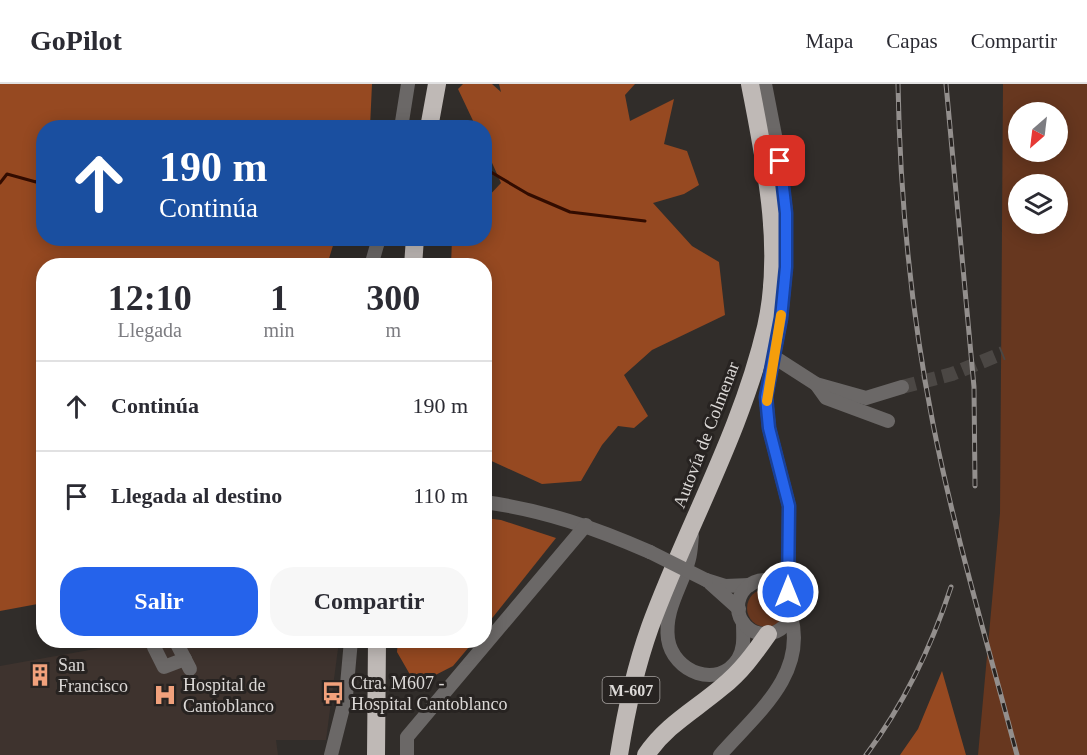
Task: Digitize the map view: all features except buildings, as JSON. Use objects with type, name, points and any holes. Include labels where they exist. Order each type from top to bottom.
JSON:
[{"type":"highway","points":[[430,120],[437,84]]},
{"type":"highway","name":"Autovía de Colmenar","points":[[619,755],[636,670],[650,627],[694,526],[744,401],[766,326],[771,261],[770,217],[766,166],[750,84]]},
{"type":"highway","points":[[646,755],[656,739],[722,687],[747,664],[768,634]]},
{"type":"highway","points":[[376,755],[377,648]]},
{"type":"street","points":[[401,120],[408,84]]},
{"type":"street","points":[[720,755],[787,675],[795,647],[788,592],[789,506],[769,428],[766,397],[781,318],[786,251],[786,213],[780,161],[765,84]]},
{"type":"street","points":[[774,357],[816,384],[866,398],[902,387]]},
{"type":"street","points":[[816,384],[826,398],[888,421]]},
{"type":"street","points":[[492,503],[523,508],[586,525],[650,552],[706,580],[725,586],[750,585]]},
{"type":"street","points":[[492,636],[586,525]]},
{"type":"street","points":[[694,526],[689,560],[671,604],[668,639],[674,656],[688,670],[700,674],[724,671],[731,666],[741,652],[743,623],[739,599],[750,585],[758,580],[769,580],[788,592]]},
{"type":"street","points":[[706,580],[739,609]]},
{"type":"street","points":[[743,623],[759,634],[768,634],[783,628],[791,616]]},
{"type":"street","points":[[154,648],[164,667],[187,664],[179,648]]},
{"type":"street","points":[[331,755],[346,696],[350,648]]},
{"type":"street","points":[[407,755],[407,737],[482,648]]},
{"type":"shaded area","points":[[0,84],[372,84],[370,120],[36,120],[36,246],[333,246],[329,258],[36,258],[36,604],[0,611]]},
{"type":"shaded area","points":[[463,84],[492,84],[501,92],[499,84],[635,84],[625,95],[630,121],[674,99],[664,144],[687,151],[699,185],[684,194],[653,203],[692,246],[719,262],[725,315],[652,350],[624,375],[648,416],[634,428],[618,426],[602,445],[581,481],[542,484],[492,461],[492,258],[451,258],[452,246],[492,246],[492,193],[501,183],[492,163],[492,120],[473,120],[458,89]]},
{"type":"shaded area","points":[[1003,84],[1087,84],[1087,755],[978,755],[1000,513]]},
{"type":"shaded area","points":[[492,519],[556,538],[492,618]]},
{"type":"shaded area","points":[[766,589],[780,594],[785,608],[780,622],[766,627],[752,622],[747,608],[752,594]]},
{"type":"shaded area","name":"Hospital de Cantoblanco","points":[[101,648],[338,648],[326,740],[276,740],[278,755],[0,755],[0,666]]},
{"type":"shaded area","points":[[397,648],[468,648],[453,666],[416,685],[397,652]]},
{"type":"shaded area","points":[[942,671],[966,755],[900,755],[918,729]]},
{"type":"waterway","points":[[492,173],[528,194],[570,212],[645,221]]},
{"type":"waterway","points":[[0,183],[7,174],[36,182]]},
{"type":"tunnel","points":[[902,387],[952,374],[1003,353]]},
{"type":"railway","points":[[898,84],[904,212],[925,382],[951,507],[1017,755]]},
{"type":"railway","points":[[946,84],[974,387],[975,486]]},
{"type":"railway","points":[[866,755],[880,736],[915,675],[935,632],[951,587]]},
{"type":"slow traffic","points":[[767,401],[781,315]]},
{"type":"place","name":"San Francisco","points":[[40,675]]},
{"type":"place","name":"Ctra. M607 - Hospital Cantoblanco","points":[[333,693]]},
{"type":"place","name":"Hospital de Cantoblanco","points":[[165,695]]},
{"type":"route","points":[[780,161],[786,213],[786,267],[781,318],[766,397],[769,428],[789,506],[788,592]]}]
